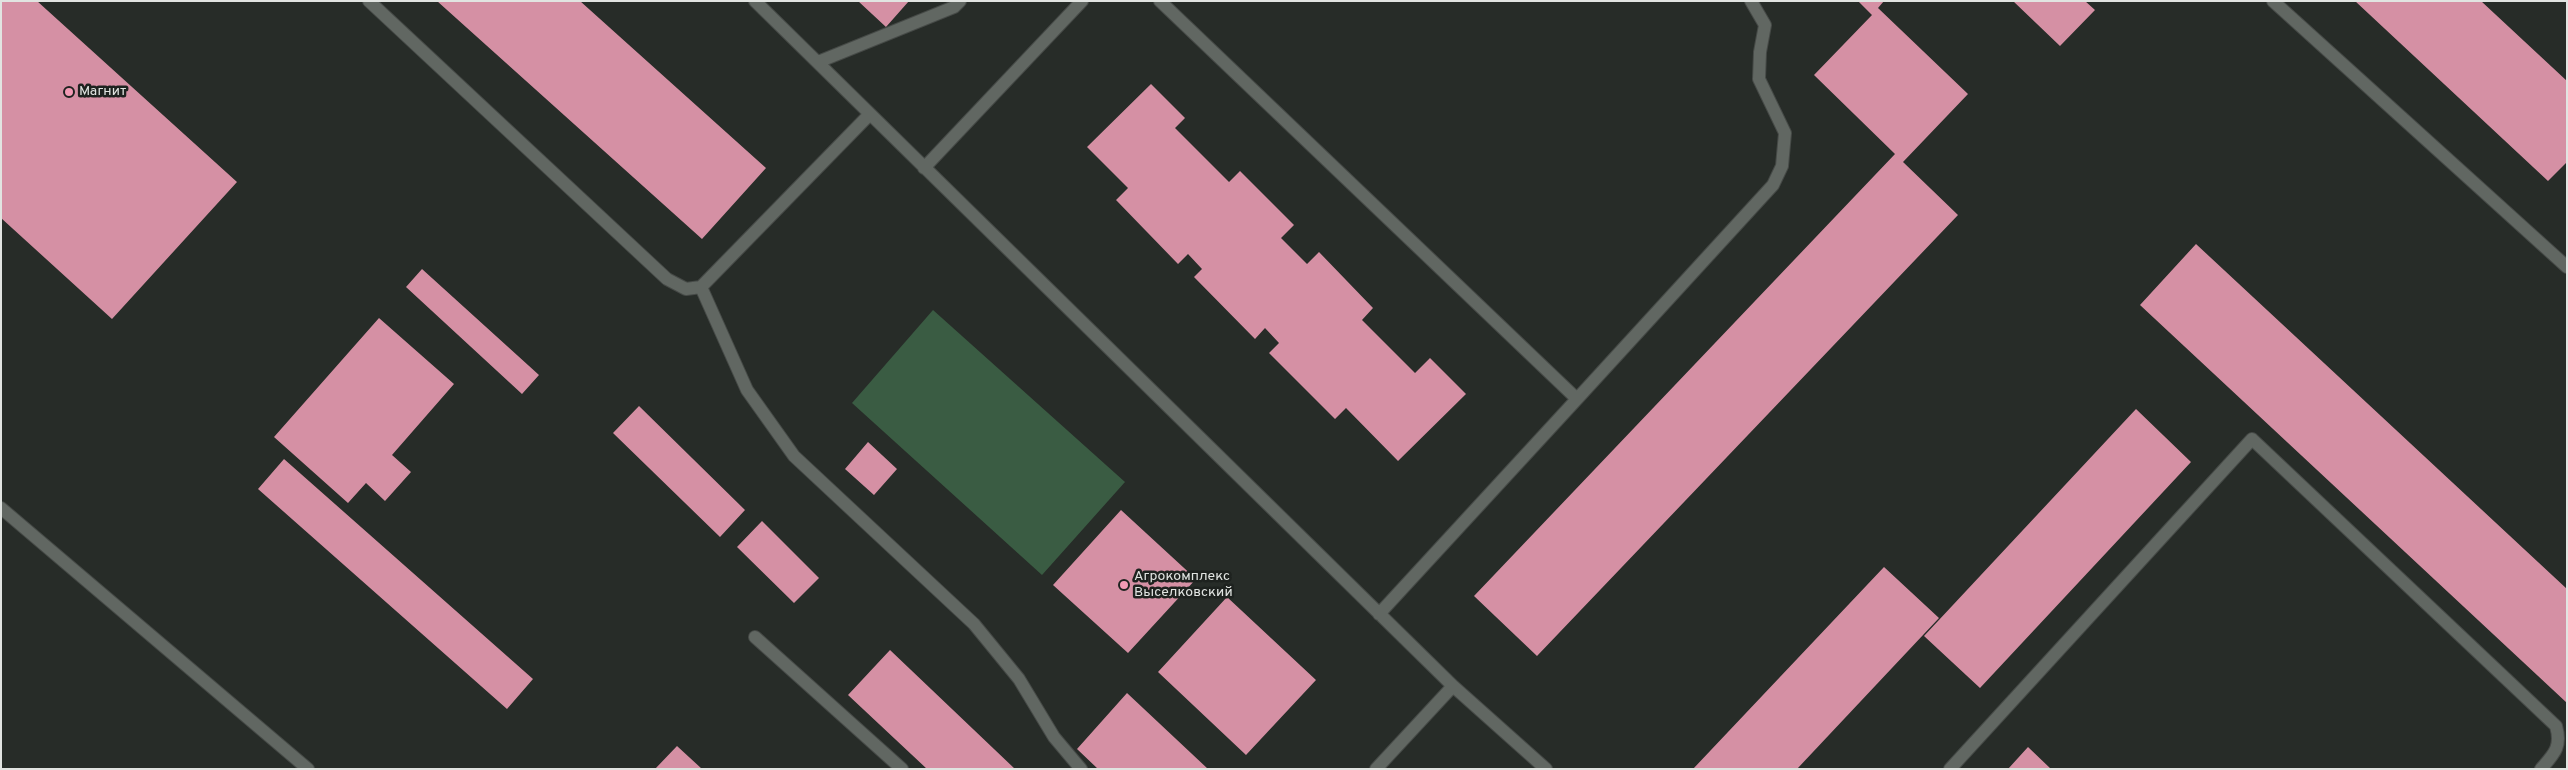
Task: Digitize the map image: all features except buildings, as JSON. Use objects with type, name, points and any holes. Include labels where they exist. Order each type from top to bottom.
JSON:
[{"type":"street","points":[[369,1],[667,279],[686,289],[701,287],[869,115]]},
{"type":"street","points":[[755,1],[1379,614],[1454,686],[1546,769]]},
{"type":"street","points":[[818,62],[954,7],[960,1]]},
{"type":"street","points":[[924,168],[1082,1]]},
{"type":"street","points":[[1160,1],[1577,399]]},
{"type":"street","points":[[1379,614],[1773,185],[1782,166],[1785,133],[1759,79],[1760,52],[1765,25],[1751,1]]},
{"type":"street","points":[[2273,1],[2567,267]]},
{"type":"street","points":[[701,287],[747,390],[794,456],[974,624],[1019,679],[1054,737],[1081,769]]},
{"type":"street","points":[[1950,769],[2252,439],[2556,726],[2560,740],[2554,754],[2541,769]]},
{"type":"street","points":[[1,508],[308,769]]},
{"type":"street","points":[[754,637],[902,769]]},
{"type":"street","points":[[1376,769],[1454,686]]},
{"type":"green space","points":[[933,310],[1125,482],[1042,575],[852,403]]},
{"type":"place","name":"Магнит","points":[[69,92]]},
{"type":"place","name":"Агрокомплекс Выселковский","points":[[1124,585]]}]
